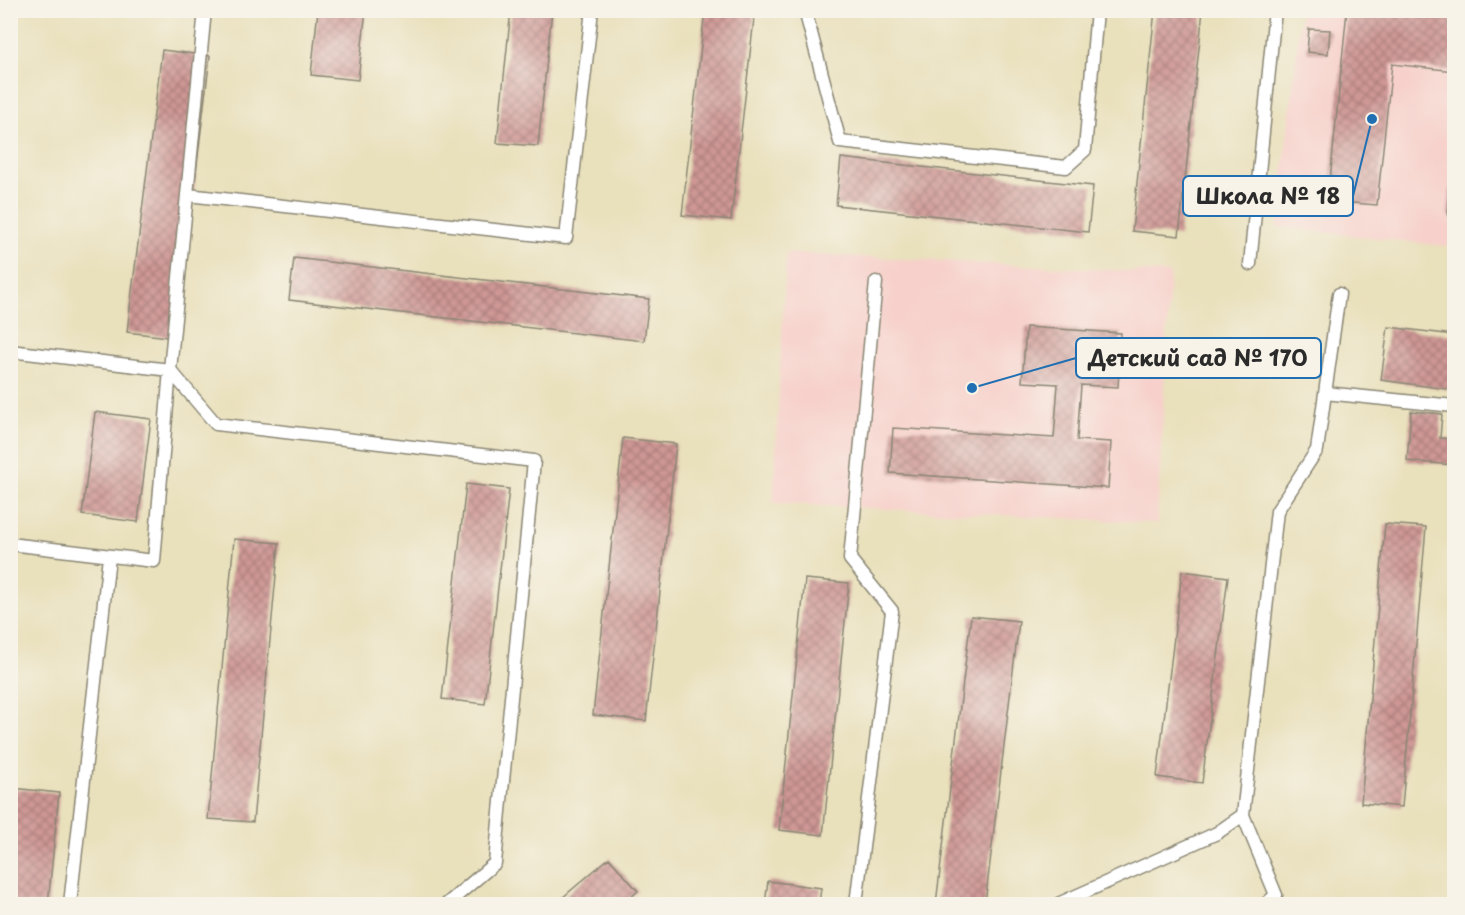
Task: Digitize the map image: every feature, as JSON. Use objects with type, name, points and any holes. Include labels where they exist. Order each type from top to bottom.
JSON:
[{"type":"lane","points":[[10,544],[154,561],[205,10]]},
{"type":"lane","points":[[188,195],[566,238],[592,10]]},
{"type":"lane","points":[[803,10],[840,142],[1066,166],[1085,150],[1097,10]]},
{"type":"lane","points":[[1250,264],[1275,10]]},
{"type":"lane","points":[[856,904],[892,611],[850,559],[876,282]]},
{"type":"lane","points":[[1266,904],[1276,895],[1243,815],[1277,511],[1317,450],[1339,294]]},
{"type":"lane","points":[[10,351],[170,370],[216,424],[534,461],[495,863],[447,904]]},
{"type":"lane","points":[[1324,393],[1455,406]]},
{"type":"lane","points":[[70,904],[109,557]]},
{"type":"lane","points":[[1058,904],[1217,833],[1243,815]]},
{"type":"shaded area","points":[[1301,11],[1454,11],[1454,247],[1277,227]]},
{"type":"shaded area","points":[[786,253],[1170,273],[1157,523],[773,503]]},
{"type":"building","points":[[318,10],[366,10],[358,80],[311,75]]},
{"type":"building","points":[[511,10],[552,10],[538,146],[497,143]]},
{"type":"building","points":[[705,10],[755,10],[731,220],[682,215]]},
{"type":"building","points":[[1155,10],[1203,10],[1179,236],[1132,231]]},
{"type":"building","points":[[1347,10],[1454,10],[1454,71],[1392,64],[1377,205],[1328,201]]},
{"type":"building","points":[[1309,29],[1330,30],[1328,54],[1307,52]]},
{"type":"building","points":[[162,50],[210,56],[176,338],[127,332]]},
{"type":"building","points":[[841,158],[1093,186],[1088,232],[836,205]]},
{"type":"building","points":[[1454,164],[1454,216],[1448,215]]},
{"type":"building","points":[[294,258],[649,299],[644,341],[289,300]]},
{"type":"building","points":[[1026,327],[1121,333],[1118,387],[1081,385],[1077,440],[1111,442],[1108,488],[890,473],[893,428],[1054,438],[1058,384],[1022,382]]},
{"type":"building","points":[[1388,327],[1454,335],[1454,390],[1381,380]]},
{"type":"building","points":[[1411,411],[1442,414],[1440,438],[1454,439],[1454,465],[1407,461]]},
{"type":"building","points":[[95,412],[151,419],[138,522],[82,515]]},
{"type":"building","points":[[623,438],[676,444],[646,721],[593,715]]},
{"type":"building","points":[[466,484],[509,489],[485,704],[442,699]]},
{"type":"building","points":[[1385,524],[1426,527],[1402,807],[1361,803]]},
{"type":"building","points":[[234,539],[279,543],[253,822],[208,819]]},
{"type":"building","points":[[1182,571],[1228,577],[1202,783],[1157,777]]},
{"type":"building","points":[[805,579],[849,583],[823,835],[779,830]]},
{"type":"building","points":[[971,616],[1019,621],[985,904],[936,904]]},
{"type":"building","points":[[12,788],[59,793],[48,904],[10,904]]},
{"type":"building","points":[[609,858],[638,891],[623,904],[555,904]]},
{"type":"building","points":[[768,881],[821,888],[819,904],[765,904]]},
{"type":"place","name":"Школа № 18","points":[[1372,119]]},
{"type":"place","name":"Детский сад № 170","points":[[972,388]]}]
